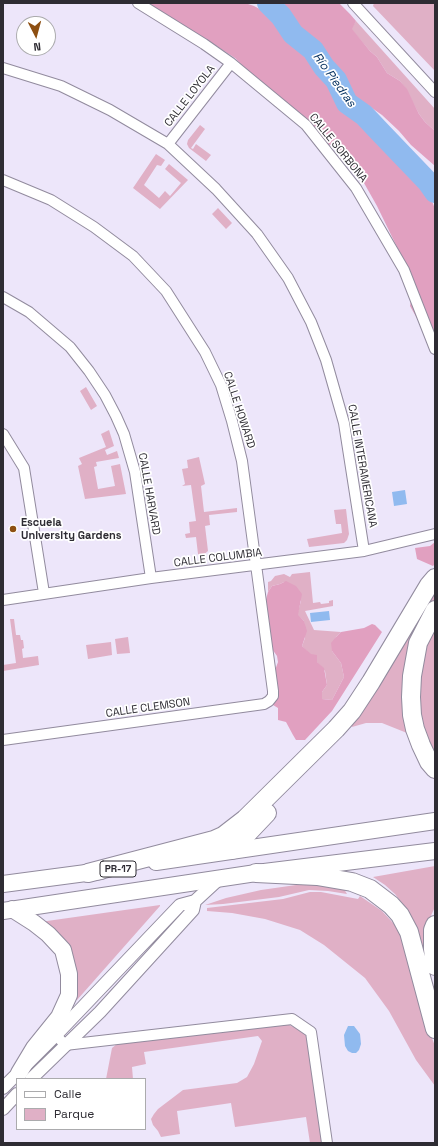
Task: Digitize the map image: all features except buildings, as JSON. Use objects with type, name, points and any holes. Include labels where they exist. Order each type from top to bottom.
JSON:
[{"type":"highway","points":[[88,873],[214,840],[223,836],[245,819],[336,729],[352,711],[435,578]]},
{"type":"highway","points":[[435,610],[418,643],[412,676],[411,697],[412,715],[415,729],[421,745],[435,769]]},
{"type":"highway","points":[[232,850],[314,762],[336,729]]},
{"type":"highway","name":"PR-17","points":[[3,884],[88,873],[232,850],[435,821]]},
{"type":"highway","name":"PR-17","points":[[8,910],[256,873],[435,851]]},
{"type":"highway","points":[[256,873],[317,876],[352,882],[370,889],[391,905],[400,915],[409,932],[435,1029]]},
{"type":"highway","points":[[8,910],[34,923],[48,934],[63,950],[69,974],[69,995],[59,1017],[34,1048],[25,1076]]},
{"type":"highway","points":[[435,925],[433,930],[433,949],[435,966]]},
{"type":"street","name":"CALLE SORBONA","points":[[138,3],[204,44],[231,63],[306,124],[356,188],[404,270],[435,349]]},
{"type":"street","points":[[353,3],[435,92]]},
{"type":"street","name":"CALLE LOYOLA","points":[[168,144],[231,63]]},
{"type":"street","name":"CALLE INTERAMERICANA","points":[[3,68],[61,86],[110,110],[168,144],[216,189],[258,234],[288,278],[311,322],[326,360],[344,423],[364,551]]},
{"type":"street","name":"CALLE HOWARD","points":[[3,180],[51,200],[94,226],[133,256],[166,291],[205,352],[220,385],[232,421],[242,461],[272,676]]},
{"type":"street","name":"CALLE HARVARD","points":[[3,297],[29,312],[70,347],[88,370],[114,411],[124,434],[135,472],[151,578]]},
{"type":"street","points":[[3,434],[24,468],[44,594]]},
{"type":"street","name":"CALLE COLUMBIA","points":[[3,600],[151,578],[257,566],[364,551],[435,534]]},
{"type":"street","name":"CALLE CLEMSON","points":[[3,740],[264,704],[273,696],[272,676]]},
{"type":"street","points":[[25,1076],[56,1035],[180,905],[195,901],[220,878]]},
{"type":"street","points":[[25,1076],[65,1045],[100,1012],[193,910],[195,901]]},
{"type":"street","points":[[65,1045],[292,1019],[311,1032],[327,1143]]},
{"type":"street","points":[[56,1035],[65,1045]]},
{"type":"street","points":[[3,1088],[16,1081]]},
{"type":"street","points":[[3,1109],[16,1095]]},
{"type":"green space","points":[[374,3],[435,3],[435,71],[373,6]]},
{"type":"green space","points":[[356,21],[435,109],[435,131],[419,114],[406,89],[400,81],[387,73],[377,57],[351,29]]},
{"type":"green space","points":[[200,125],[205,129],[191,148],[193,149],[196,144],[211,155],[206,161],[189,148],[187,144],[188,140]]},
{"type":"green space","points":[[156,154],[165,160],[161,166],[157,165],[144,185],[159,198],[165,191],[170,196],[181,183],[165,169],[169,164],[188,180],[160,209],[133,188]]},
{"type":"green space","points":[[218,208],[232,223],[226,229],[212,214]]},
{"type":"green space","points":[[86,387],[97,406],[91,410],[80,391]]},
{"type":"green space","points":[[109,430],[114,446],[105,450],[107,455],[117,451],[119,458],[96,462],[97,466],[94,467],[98,489],[115,486],[111,466],[120,464],[126,494],[85,499],[78,466],[82,464],[79,458],[106,447],[101,434]]},
{"type":"green space","points":[[199,457],[205,484],[201,486],[204,512],[237,508],[237,512],[209,515],[210,525],[205,526],[208,551],[201,557],[198,554],[196,537],[186,538],[185,534],[190,533],[189,522],[196,521],[191,485],[182,486],[185,484],[182,469],[188,468],[187,460]]},
{"type":"green space","points":[[346,509],[349,534],[347,540],[344,543],[309,547],[307,539],[342,533],[341,524],[336,524],[334,510]]},
{"type":"green space","points":[[310,572],[313,603],[329,603],[329,601],[333,600],[333,606],[305,611],[314,630],[341,632],[336,637],[332,651],[341,663],[344,677],[332,700],[322,699],[322,692],[327,685],[325,671],[302,646],[305,638],[304,621],[297,615],[301,601],[284,582],[272,586],[268,592],[268,582],[275,576],[284,574],[290,577],[292,574]]},
{"type":"green space","points":[[435,591],[435,601],[418,629],[407,733],[382,723],[366,723],[352,727],[351,724]]},
{"type":"green space","points":[[10,619],[14,619],[16,635],[20,635],[21,640],[23,640],[23,658],[38,656],[39,665],[3,671],[3,665],[16,663]]},
{"type":"green space","points":[[435,624],[435,759],[420,730],[418,670],[427,642]]},
{"type":"green space","points":[[128,637],[130,653],[117,654],[115,639]]},
{"type":"green space","points":[[111,642],[112,655],[88,659],[86,645]]},
{"type":"green space","points":[[435,866],[435,907],[428,922],[424,941],[433,989],[409,912],[395,894],[373,877]]},
{"type":"green space","points":[[296,885],[318,885],[344,889],[347,894],[309,890],[279,897],[205,905],[226,898],[261,890]]},
{"type":"green space","points":[[310,892],[321,892],[358,899],[360,896],[382,911],[395,925],[403,937],[435,1046],[435,1086],[416,1060],[389,1011],[365,978],[324,945],[300,930],[265,919],[232,913],[207,911],[207,908],[283,899]]},
{"type":"green space","points":[[160,905],[77,1000],[74,999],[77,977],[70,953],[40,922]]},
{"type":"green space","points":[[286,1024],[294,1027],[307,1036],[324,1143],[310,1143],[306,1117],[235,1127],[231,1103],[177,1111],[180,1134],[161,1137],[153,1125],[151,1119],[158,1109],[183,1090],[237,1083],[247,1077],[254,1064],[262,1041],[258,1036],[144,1052],[146,1064],[132,1067],[133,1078],[106,1078],[112,1048],[117,1044]]},
{"type":"shaded area","points":[[142,3],[245,3],[277,18],[288,34],[305,51],[310,52],[311,60],[317,72],[331,86],[344,106],[351,104],[360,111],[361,121],[367,129],[391,157],[400,162],[432,201],[435,209],[435,335],[423,329],[410,306],[414,282],[377,206],[364,183],[332,145],[317,144],[235,58],[198,34]]},
{"type":"shaded area","points":[[284,3],[339,3],[350,14],[356,21],[352,29],[370,51],[377,57],[387,73],[400,81],[407,89],[419,114],[435,131],[435,166],[411,145],[382,115],[369,106],[363,108],[355,103],[350,96],[345,76],[321,48],[292,20]]},
{"type":"shaded area","points":[[435,542],[435,564],[433,566],[417,559],[415,548],[430,546]]},
{"type":"shaded area","points":[[286,581],[296,586],[302,594],[298,615],[304,621],[307,631],[302,646],[311,654],[317,655],[317,662],[324,668],[327,685],[322,692],[322,699],[332,700],[344,677],[341,663],[332,651],[331,643],[336,637],[341,632],[364,628],[372,624],[382,632],[332,711],[305,740],[296,740],[286,722],[278,720],[278,708],[273,705],[269,697],[278,662],[277,656],[270,646],[265,603],[268,592],[272,586]]},
{"type":"water","points":[[405,490],[407,504],[394,506],[392,492]]},
{"type":"water","points":[[329,611],[330,620],[311,622],[310,613]]},
{"type":"water","points":[[348,1026],[354,1026],[360,1034],[361,1044],[356,1053],[348,1051],[345,1046],[344,1035]]},
{"type":"waterway","name":"Río Piedras","points":[[268,3],[281,16],[293,34],[313,50],[324,67],[336,80],[347,103],[364,115],[428,182],[435,192]]},
{"type":"place","name":"Escuela University Gardens","points":[[13,529]]}]
